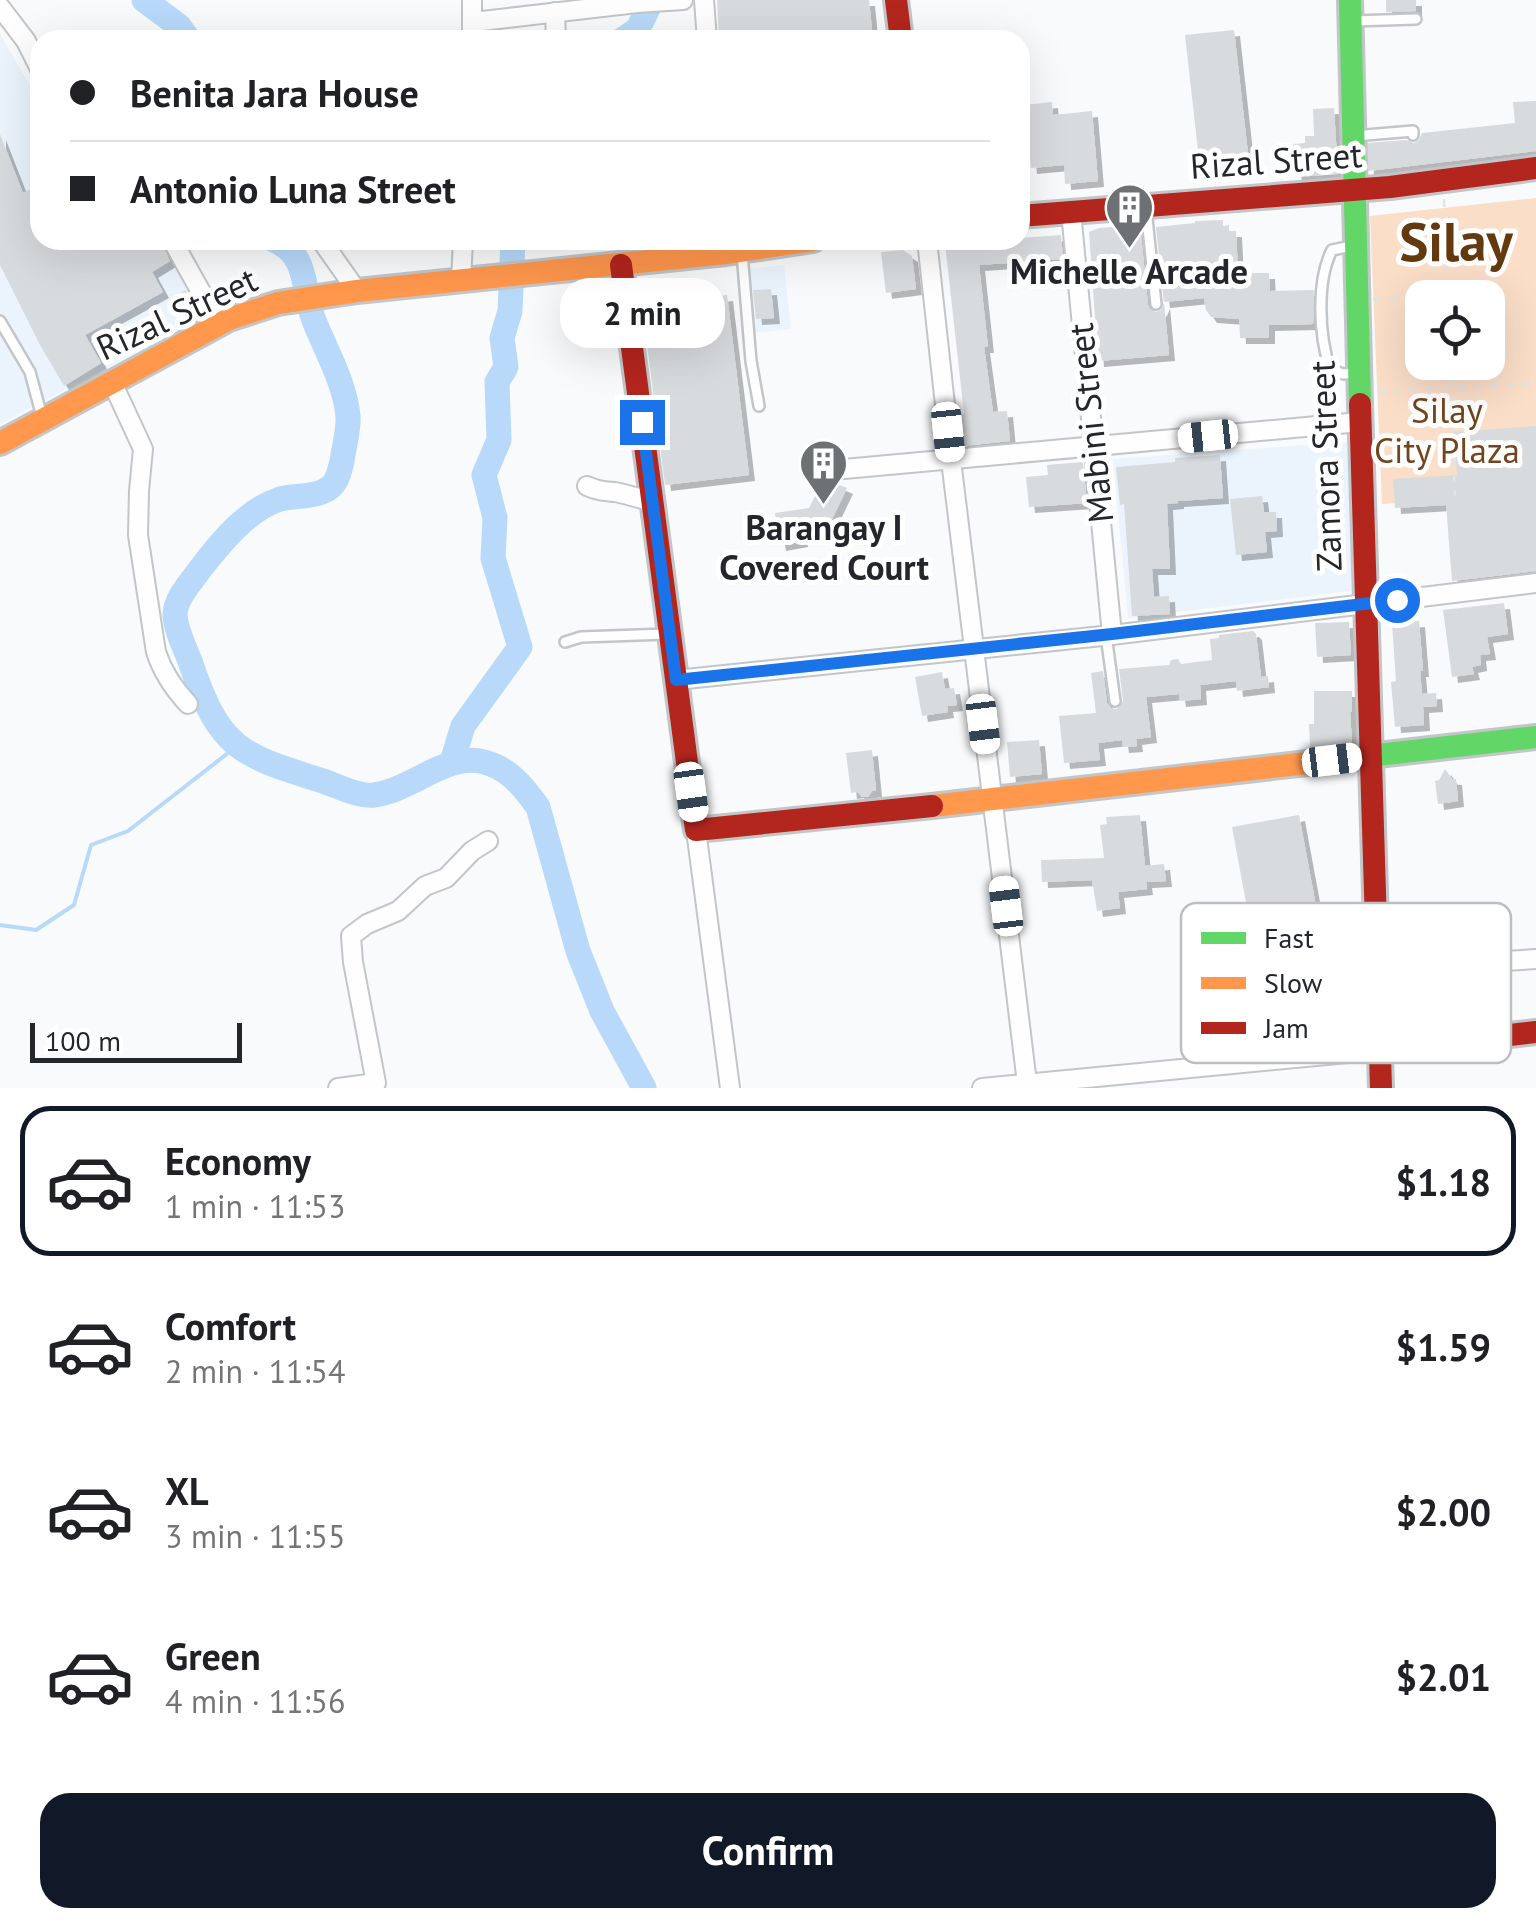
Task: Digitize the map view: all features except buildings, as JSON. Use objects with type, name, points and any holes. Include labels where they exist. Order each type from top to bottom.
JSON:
[{"type":"street","points":[[472,0],[472,30]]},
{"type":"street","points":[[704,0],[706,30]]},
{"type":"street","points":[[896,0],[900,30]]},
{"type":"street","points":[[476,30],[556,12],[674,1]]},
{"type":"street","points":[[0,7],[30,49]]},
{"type":"street","name":"Zamora Street","points":[[1350,10],[1374,903]]},
{"type":"street","points":[[556,12],[556,30]]},
{"type":"street","name":"Rizal Street","points":[[1030,215],[1353,190],[1416,175],[1444,181],[1536,168]]},
{"type":"street","name":"Mabini Street","points":[[1071,212],[1109,635]]},
{"type":"street","points":[[178,250],[220,326]]},
{"type":"street","points":[[328,250],[357,291]]},
{"type":"street","points":[[461,280],[462,250]]},
{"type":"street","name":"Rizal Street","points":[[0,443],[240,315],[278,302],[621,265],[714,250]]},
{"type":"street","points":[[929,250],[950,460],[1027,1084]]},
{"type":"street","points":[[621,265],[730,1088]]},
{"type":"street","points":[[112,382],[144,449],[138,535],[156,652],[172,687],[188,704]]},
{"type":"street","points":[[833,470],[1360,422]]},
{"type":"street","points":[[588,486],[652,501]]},
{"type":"street","points":[[676,680],[1109,635],[1536,583]]},
{"type":"street","points":[[696,830],[1536,737]]},
{"type":"street","points":[[338,1088],[376,1083],[351,936],[398,912],[424,886],[446,878],[472,851],[488,841]]},
{"type":"street","points":[[1511,961],[1536,960]]},
{"type":"street","points":[[1511,1035],[1536,1032]]},
{"type":"street","points":[[982,1088],[1244,1063]]},
{"type":"street","name":"Zamora Street","points":[[1380,1063],[1381,1088]]},
{"type":"lane","points":[[1350,10],[1416,19]]},
{"type":"lane","points":[[1352,136],[1413,131],[1414,135]]},
{"type":"lane","points":[[1146,206],[1156,304]]},
{"type":"lane","points":[[1354,246],[1332,250],[1325,265],[1324,351],[1330,368],[1359,383]]},
{"type":"lane","points":[[732,250],[758,406]]},
{"type":"lane","points":[[0,320],[30,372],[43,420]]},
{"type":"lane","points":[[564,642],[581,637],[670,634]]},
{"type":"lane","points":[[1109,635],[1114,701]]},
{"type":"path","points":[[1444,181],[1447,280]]},
{"type":"path","points":[[1356,299],[1405,298]]},
{"type":"path","points":[[1450,380],[1455,496]]},
{"type":"path","points":[[1359,383],[1450,388],[1536,383]]},
{"type":"shaded area","points":[[0,34],[30,86],[30,250],[172,250],[204,304],[203,317],[0,424]]},
{"type":"shaded area","points":[[784,265],[791,329],[751,333],[744,269]]},
{"type":"shaded area","points":[[1350,442],[1359,590],[1128,618],[1113,459]]},
{"type":"green space","name":"Silay City Plaza","points":[[1536,198],[1536,494],[1382,504],[1370,216]]},
{"type":"waterway","points":[[144,0],[182,30]]},
{"type":"waterway","points":[[637,30],[652,0]]},
{"type":"waterway","points":[[289,250],[300,265],[315,323],[343,392],[348,416],[340,470],[332,486],[324,491],[280,499],[246,519],[181,595],[175,614],[177,626],[202,693],[212,715],[237,745],[272,764],[355,793],[388,792],[440,768],[467,761],[490,764],[514,778],[538,807],[578,951],[602,1011],[644,1088]]},
{"type":"waterway","points":[[452,762],[463,726],[520,647],[493,558],[495,518],[484,475],[499,440],[497,382],[506,367],[502,338],[510,311],[513,250]]},
{"type":"waterway","points":[[0,925],[36,930],[74,905],[91,845],[128,831],[237,746]]},
{"type":"traffic: fast","points":[[1350,0],[1360,404]]},
{"type":"traffic: fast","points":[[1316,762],[1536,737]]},
{"type":"traffic: slow","points":[[0,443],[229,319],[278,303],[357,291],[746,250]]},
{"type":"traffic: slow","points":[[932,806],[1316,762]]},
{"type":"traffic: jam","points":[[896,0],[900,30]]},
{"type":"traffic: jam","points":[[1030,215],[1390,187],[1536,168]]},
{"type":"traffic: jam","points":[[621,265],[696,830],[932,806]]},
{"type":"traffic: jam","points":[[1360,404],[1375,903]]},
{"type":"traffic: jam","points":[[1511,1035],[1536,1032]]},
{"type":"traffic: jam","points":[[1380,1063],[1381,1088]]},
{"type":"place","name":"Michelle Arcade","points":[[1129,250]]},
{"type":"place","name":"Barangay I Covered Court","points":[[824,506]]},
{"type":"district","name":"Silay","points":[[1456,242]]},
{"type":"route","points":[[642,422],[676,680],[1397,600]]}]
